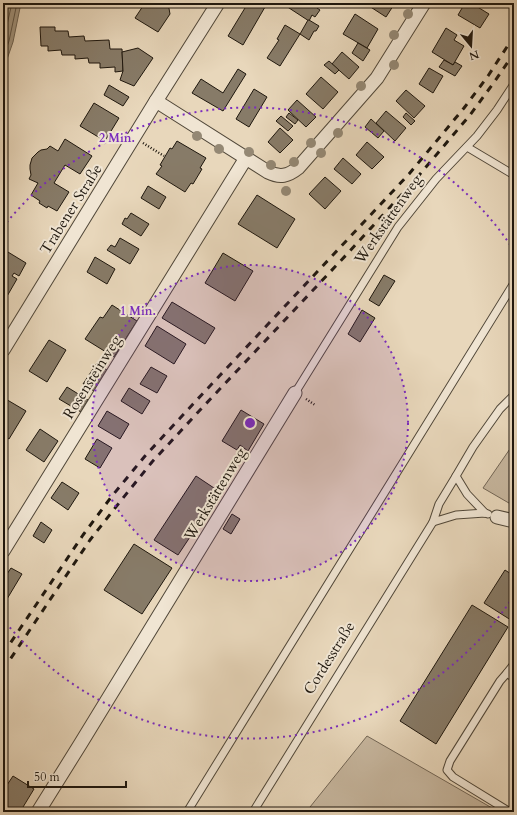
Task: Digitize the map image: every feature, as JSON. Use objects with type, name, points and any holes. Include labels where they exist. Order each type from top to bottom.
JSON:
[{"type":"street","name":"Trabener Straße","points":[[3,350],[218,3]]},
{"type":"street","points":[[156,101],[268,172],[274,175],[283,176],[290,174],[298,168],[377,78],[424,3]]},
{"type":"street","name":"Rosensteinweg","points":[[3,552],[246,158]]},
{"type":"street","name":"Werkstättenweg","points":[[38,812],[299,395]]},
{"type":"street","points":[[491,515],[514,521]]},
{"type":"lane","name":"Werkstättenweg","points":[[299,395],[398,227],[436,179],[477,136],[514,84]]},
{"type":"lane","points":[[467,147],[514,175]]},
{"type":"lane","points":[[187,812],[514,283]]},
{"type":"lane","points":[[491,515],[467,494],[456,476],[473,447],[500,409],[514,395]]},
{"type":"lane","name":"Cordesstraße","points":[[253,812],[433,522],[439,504],[456,476]]},
{"type":"lane","points":[[433,522],[456,515],[491,515]]},
{"type":"lane","points":[[510,812],[453,777],[447,770],[450,761],[500,681],[514,664]]},
{"type":"lane","points":[[507,673],[514,678]]},
{"type":"path","points":[[143,143],[164,156]]},
{"type":"path","points":[[299,395],[315,405]]},
{"type":"shaded area","points":[[514,443],[514,506],[483,488]]},
{"type":"shaded area","points":[[367,736],[499,812],[306,812]]},
{"type":"water","points":[[3,3],[21,3],[13,42],[3,67]]},
{"type":"building","points":[[145,3],[168,3],[170,14],[158,32],[135,18]]},
{"type":"building","points":[[248,3],[258,3],[265,7],[243,45],[228,36]]},
{"type":"building","points":[[284,3],[302,3],[306,6],[308,3],[320,3],[317,8],[320,10],[315,17],[312,15],[309,21],[286,6],[287,4]]},
{"type":"building","points":[[366,3],[395,3],[386,17]]},
{"type":"building","points":[[465,3],[471,3],[489,14],[480,28],[458,15]]},
{"type":"building","points":[[355,14],[378,29],[367,48],[343,34]]},
{"type":"building","points":[[308,20],[319,26],[309,40],[300,34]]},
{"type":"building","points":[[285,25],[300,34],[280,66],[267,58],[279,40],[277,39]]},
{"type":"building","points":[[40,27],[55,27],[55,31],[68,31],[69,37],[84,36],[85,41],[109,40],[110,49],[122,49],[123,71],[115,72],[115,67],[100,68],[100,63],[89,63],[88,58],[75,59],[75,55],[62,55],[61,50],[48,51],[48,46],[41,46]]},
{"type":"building","points":[[446,28],[457,35],[454,40],[464,46],[453,65],[432,52]]},
{"type":"building","points":[[358,43],[370,50],[363,61],[352,53]]},
{"type":"building","points":[[138,48],[153,58],[134,86],[120,80],[123,71],[122,52]]},
{"type":"building","points":[[342,52],[359,67],[349,79],[332,64]]},
{"type":"building","points":[[444,60],[453,65],[455,62],[462,66],[455,76],[439,67]]},
{"type":"building","points":[[329,61],[339,70],[335,74],[324,65]]},
{"type":"building","points":[[429,68],[443,76],[433,93],[419,84]]},
{"type":"building","points":[[238,69],[246,74],[223,111],[192,93],[201,79],[223,93]]},
{"type":"building","points":[[321,77],[338,92],[323,109],[306,94]]},
{"type":"building","points":[[109,85],[129,97],[123,106],[104,95]]},
{"type":"building","points":[[254,89],[267,97],[249,127],[236,119]]},
{"type":"building","points":[[406,90],[425,106],[414,118],[396,101]]},
{"type":"building","points":[[297,100],[316,117],[306,127],[288,110]]},
{"type":"building","points":[[94,103],[119,118],[105,141],[80,126]]},
{"type":"building","points":[[386,111],[406,128],[395,141],[376,123]]},
{"type":"building","points":[[289,113],[298,120],[295,124],[286,117]]},
{"type":"building","points":[[406,113],[415,121],[411,125],[403,117]]},
{"type":"building","points":[[281,116],[293,126],[288,131],[276,121]]},
{"type":"building","points":[[371,119],[384,131],[378,138],[365,127]]},
{"type":"building","points":[[280,128],[293,140],[280,153],[268,142]]},
{"type":"building","points":[[65,139],[92,156],[80,174],[65,165],[54,183],[69,192],[57,211],[48,206],[47,208],[31,195],[38,183],[29,179],[31,175],[30,165],[32,158],[38,152],[47,149],[50,146],[58,151]]},
{"type":"building","points":[[177,141],[206,158],[200,168],[202,169],[193,184],[191,183],[185,192],[156,174],[162,166],[160,165],[170,148],[172,149]]},
{"type":"building","points":[[367,142],[384,157],[372,169],[356,155]]},
{"type":"building","points":[[343,158],[361,174],[352,184],[334,169]]},
{"type":"building","points":[[325,177],[341,191],[325,209],[309,194]]},
{"type":"building","points":[[148,186],[166,197],[159,209],[141,198]]},
{"type":"building","points":[[257,195],[295,219],[277,248],[238,224]]},
{"type":"building","points":[[131,213],[149,224],[141,236],[122,224],[125,218],[127,219]]},
{"type":"building","points":[[120,238],[139,249],[130,264],[107,250],[111,245],[115,247]]},
{"type":"building","points":[[3,249],[26,263],[19,276],[14,273],[12,276],[17,279],[6,298],[3,296]]},
{"type":"building","points":[[223,253],[253,271],[235,301],[205,283]]},
{"type":"building","points":[[95,257],[115,269],[107,284],[87,272]]},
{"type":"building","points":[[384,275],[395,281],[379,306],[369,300]]},
{"type":"building","points":[[172,302],[215,328],[205,344],[162,318]]},
{"type":"building","points":[[112,305],[137,321],[114,357],[85,339],[100,317],[103,318]]},
{"type":"building","points":[[362,310],[375,318],[360,342],[348,334]]},
{"type":"building","points":[[157,326],[186,344],[174,364],[145,346]]},
{"type":"building","points":[[49,340],[66,350],[47,382],[29,371]]},
{"type":"building","points":[[97,363],[107,370],[94,391],[83,384]]},
{"type":"building","points":[[151,367],[167,376],[157,393],[140,384]]},
{"type":"building","points":[[67,387],[88,400],[81,412],[59,399]]},
{"type":"building","points":[[129,388],[150,401],[142,414],[121,401]]},
{"type":"building","points":[[4,398],[26,411],[9,439],[3,435]]},
{"type":"building","points":[[241,410],[264,424],[248,451],[240,445],[237,450],[222,441]]},
{"type":"building","points":[[107,411],[129,424],[120,439],[98,426]]},
{"type":"building","points":[[40,429],[58,441],[44,462],[26,450]]},
{"type":"building","points":[[97,439],[112,448],[100,468],[85,459]]},
{"type":"building","points":[[196,476],[220,492],[178,555],[154,540]]},
{"type":"building","points":[[62,482],[79,493],[68,510],[51,498]]},
{"type":"building","points":[[232,514],[240,519],[231,534],[223,529]]},
{"type":"building","points":[[41,522],[52,530],[44,543],[33,536]]},
{"type":"building","points":[[134,544],[172,568],[142,614],[104,590]]},
{"type":"building","points":[[11,568],[22,574],[7,599],[3,596],[3,571],[7,574]]},
{"type":"building","points":[[505,570],[514,576],[514,622],[484,603]]},
{"type":"building","points":[[472,605],[508,627],[436,744],[400,721]]},
{"type":"building","points":[[13,776],[34,789],[20,812],[3,812],[3,791]]},
{"type":"railway","points":[[3,654],[83,535],[112,496],[145,456],[409,174],[464,108],[488,76],[514,36]]},
{"type":"railway","points":[[3,670],[90,540],[152,462],[415,180],[470,115],[514,53]]}]
